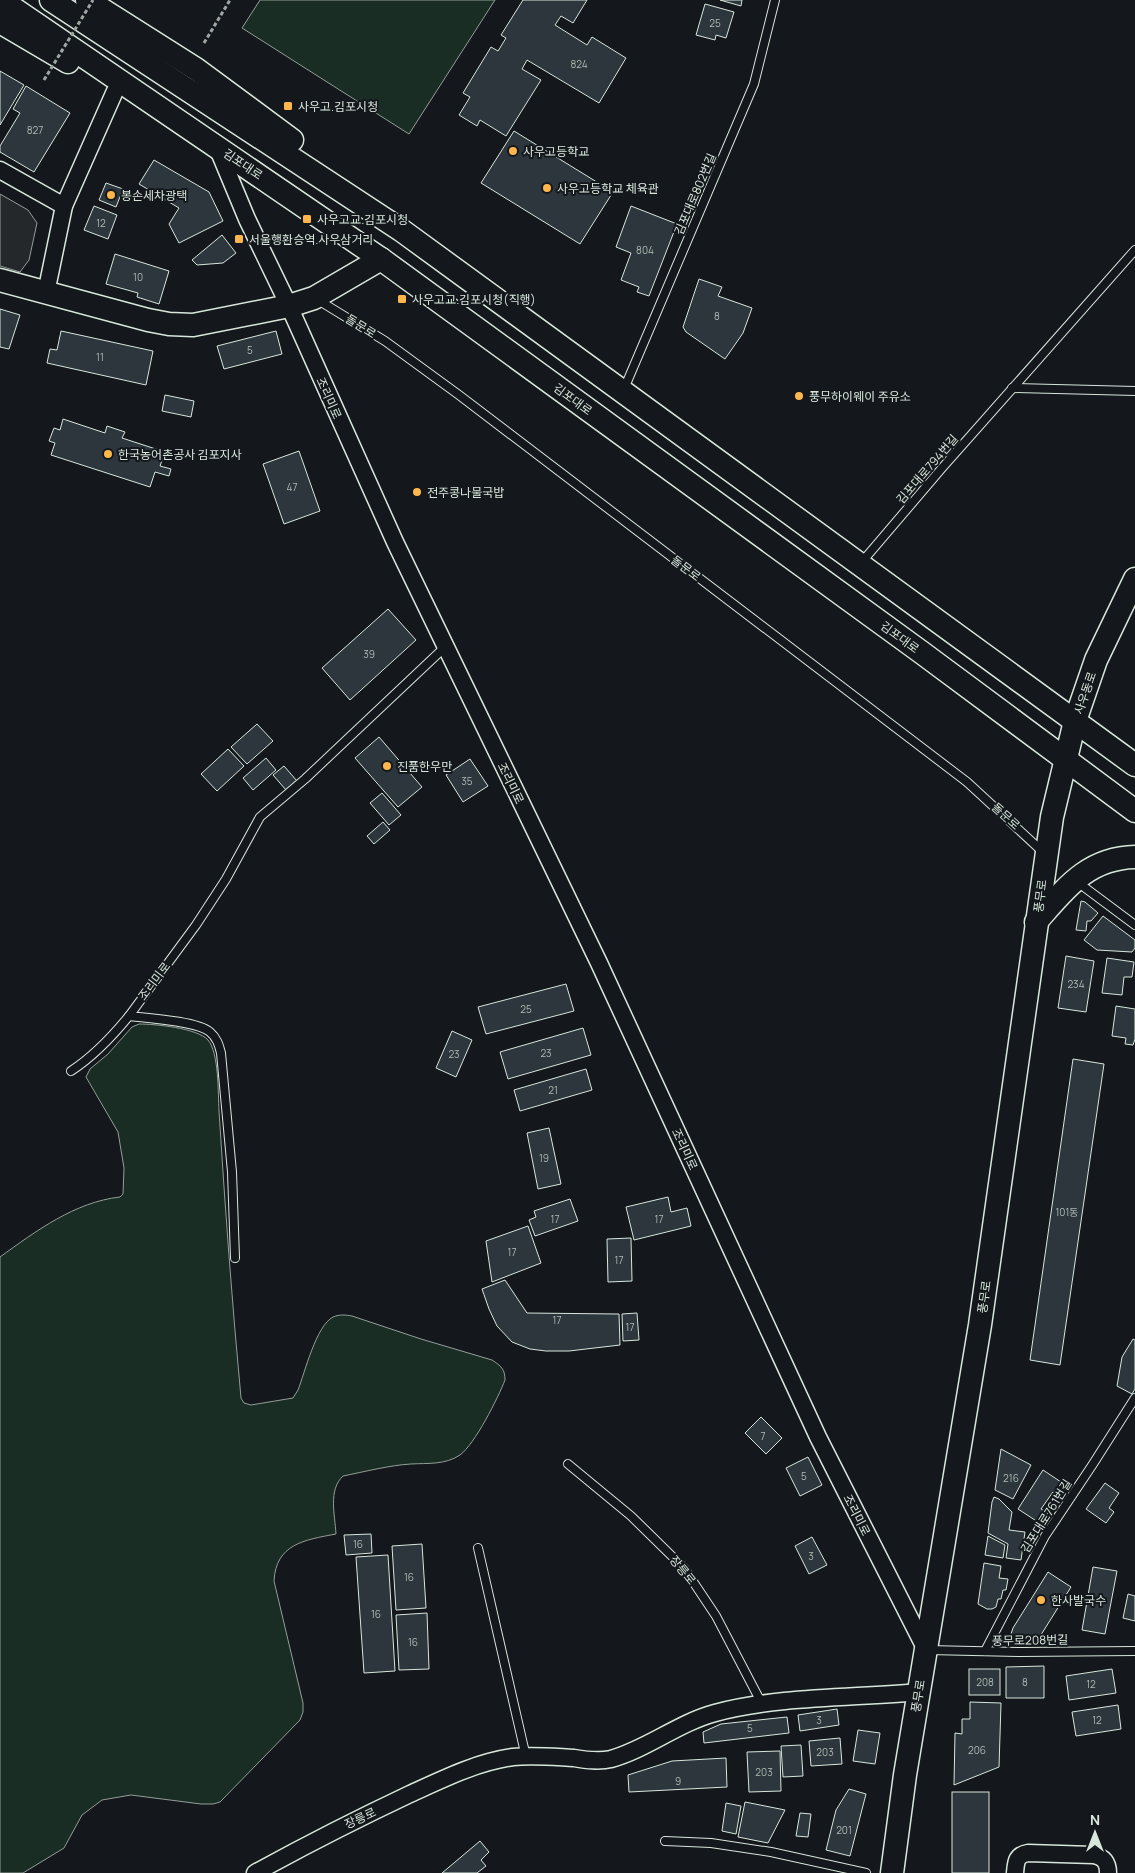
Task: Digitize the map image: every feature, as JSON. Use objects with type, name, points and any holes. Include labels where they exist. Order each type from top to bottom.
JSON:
[{"type":"main road","name":"김포대로","points":[[1,0],[381,259],[921,652],[1135,811]]},
{"type":"main road","points":[[51,0],[400,230],[1135,765]]},
{"type":"main road","points":[[87,0],[196,69],[291,140],[400,230]]},
{"type":"main road","points":[[0,22],[115,91],[209,142]]},
{"type":"main road","points":[[0,280],[148,320],[169,324],[193,325],[289,306],[314,298],[381,259]]},
{"type":"main road","name":"사우동로","points":[[1075,721],[1096,660],[1135,579]]},
{"type":"main road","name":"사우동로","points":[[1075,721],[1135,612]]},
{"type":"main road","name":"풍무로","points":[[892,1873],[918,1692],[980,1325],[1046,854],[1052,817],[1075,721]]},
{"type":"main road","points":[[1036,922],[1067,886],[1084,873],[1101,863],[1135,857]]},
{"type":"street","points":[[46,293],[64,206],[115,91]]},
{"type":"street","name":"조리미로","points":[[209,142],[289,306],[394,542],[599,963],[818,1437],[926,1650]]},
{"type":"street","points":[[0,170],[64,206]]},
{"type":"street","name":"장릉로","points":[[255,1873],[346,1824],[425,1787],[488,1763],[513,1757],[545,1756],[595,1760],[610,1759],[625,1754],[688,1722],[716,1713],[762,1704],[918,1692]]},
{"type":"street","points":[[1015,1873],[1017,1858],[1021,1854],[1028,1853],[1094,1855],[1101,1857],[1106,1862],[1108,1873]]},
{"type":"lane","name":"김포대로802번길","points":[[622,392],[754,84],[775,0]]},
{"type":"lane","name":"김포대로794번길","points":[[860,565],[1012,388],[1135,250]]},
{"type":"lane","name":"돌문로","points":[[314,298],[386,342],[529,449],[967,782],[1046,854]]},
{"type":"lane","points":[[1012,388],[1135,391]]},
{"type":"lane","name":"조리미로","points":[[235,1258],[230,1145],[221,1053],[217,1039],[209,1031],[198,1026],[129,1016],[206,911],[260,817],[305,780],[445,647]]},
{"type":"lane","points":[[1075,880],[1135,925]]},
{"type":"lane","points":[[71,1071],[86,1061],[109,1040],[129,1016]]},
{"type":"lane","name":"김포대로761번길","points":[[986,1651],[1045,1536],[1135,1398]]},
{"type":"lane","name":"장릉로","points":[[568,1464],[631,1516],[684,1568],[716,1616],[762,1704]]},
{"type":"lane","points":[[478,1548],[526,1757]]},
{"type":"lane","name":"풍무로208번길","points":[[926,1650],[1135,1651]]},
{"type":"lane","points":[[665,1841],[763,1850],[866,1873]]},
{"type":"path","points":[[44,80],[93,0]]},
{"type":"path","points":[[204,43],[230,0]]},
{"type":"green space","points":[[260,0],[495,0],[409,134],[242,28]]},
{"type":"green space","points":[[139,1024],[165,1026],[195,1032],[208,1040],[212,1046],[217,1074],[241,1398],[244,1403],[251,1405],[293,1398],[298,1390],[321,1330],[333,1317],[341,1315],[352,1316],[492,1360],[502,1368],[505,1380],[492,1409],[479,1431],[460,1455],[442,1462],[395,1466],[343,1476],[335,1488],[334,1495],[336,1534],[313,1539],[294,1546],[286,1551],[280,1559],[274,1581],[303,1703],[303,1712],[300,1720],[220,1802],[201,1804],[131,1795],[102,1800],[82,1815],[64,1848],[23,1873],[0,1873],[0,1257],[42,1228],[72,1211],[103,1200],[120,1197],[123,1194],[124,1168],[118,1132],[86,1077],[90,1069],[108,1054],[132,1027]]},
{"type":"shaded area","points":[[0,194],[28,210],[37,223],[29,260],[20,272],[0,266]]},
{"type":"building","name":"사우고등학교","points":[[523,0],[587,0],[573,23],[561,16],[555,25],[587,45],[592,37],[626,58],[599,103],[527,60],[522,69],[541,80],[506,136],[480,120],[477,126],[459,115],[470,97],[463,93],[491,47],[498,51],[506,38],[501,35]]},
{"type":"building","points":[[720,0],[742,0],[741,6]]},
{"type":"building","points":[[705,4],[734,12],[726,38],[716,35],[715,40],[696,35]]},
{"type":"building","points":[[0,71],[24,85],[0,125]]},
{"type":"building","points":[[26,86],[70,113],[34,172],[0,152],[0,146],[20,113],[13,109]]},
{"type":"building","name":"사우고등학교 체육관","points":[[514,131],[613,192],[580,244],[481,183]]},
{"type":"building","points":[[154,160],[209,192],[223,221],[179,243],[169,224],[179,208],[139,184]]},
{"type":"building","name":"봉손세차광택","points":[[106,183],[123,189],[116,207],[99,200]]},
{"type":"building","points":[[94,206],[117,215],[108,239],[84,230]]},
{"type":"building","points":[[631,206],[677,224],[649,296],[637,292],[639,287],[621,280],[631,253],[616,247]]},
{"type":"building","points":[[222,235],[236,253],[223,263],[197,265],[192,260]]},
{"type":"building","points":[[115,254],[169,271],[159,304],[137,297],[138,293],[106,284]]},
{"type":"building","points":[[699,279],[722,287],[718,296],[752,308],[743,333],[725,359],[686,332],[683,327]]},
{"type":"building","points":[[0,309],[20,315],[9,349],[0,347]]},
{"type":"building","points":[[61,331],[153,351],[146,385],[47,363],[50,349],[57,350]]},
{"type":"building","points":[[276,331],[282,354],[224,369],[217,346]]},
{"type":"building","points":[[165,395],[194,401],[191,417],[162,411]]},
{"type":"building","name":"한국농어촌공사 김포지사","points":[[63,419],[105,433],[107,426],[125,432],[122,438],[165,452],[160,466],[171,469],[169,476],[155,472],[150,487],[51,455],[55,443],[49,441],[54,428],[60,430]]},
{"type":"building","points":[[299,451],[320,511],[284,524],[263,464]]},
{"type":"building","points":[[388,609],[416,640],[350,700],[322,668]]},
{"type":"building","points":[[257,724],[273,741],[247,764],[231,747]]},
{"type":"building","points":[[379,737],[422,787],[398,807],[355,758]]},
{"type":"building","points":[[228,749],[244,766],[217,791],[201,774]]},
{"type":"building","points":[[266,758],[276,770],[253,790],[243,778]]},
{"type":"building","points":[[470,759],[488,786],[463,802],[446,775]]},
{"type":"building","points":[[284,766],[297,781],[286,790],[273,775]]},
{"type":"building","points":[[382,793],[401,815],[389,825],[370,803]]},
{"type":"building","points":[[383,822],[390,830],[374,844],[367,836]]},
{"type":"building","points":[[1081,901],[1098,913],[1091,921],[1087,921],[1086,931],[1076,930]]},
{"type":"building","points":[[1103,916],[1135,940],[1135,948],[1132,952],[1097,950],[1084,940]]},
{"type":"building","points":[[1066,956],[1094,961],[1086,1012],[1058,1008]]},
{"type":"building","points":[[1107,958],[1134,962],[1132,977],[1124,977],[1122,995],[1102,993]]},
{"type":"building","points":[[566,984],[574,1011],[486,1034],[478,1007]]},
{"type":"building","points":[[1116,1006],[1135,1009],[1135,1039],[1133,1045],[1125,1044],[1126,1038],[1112,1036]]},
{"type":"building","points":[[583,1028],[591,1055],[508,1079],[500,1052]]},
{"type":"building","points":[[452,1031],[472,1040],[456,1077],[436,1068]]},
{"type":"building","points":[[1073,1059],[1104,1064],[1060,1365],[1030,1360]]},
{"type":"building","points":[[586,1069],[592,1090],[520,1111],[514,1090]]},
{"type":"building","points":[[549,1128],[561,1184],[538,1189],[527,1133]]},
{"type":"building","points":[[668,1197],[671,1212],[687,1208],[691,1226],[634,1240],[626,1207]]},
{"type":"building","points":[[570,1199],[578,1221],[535,1236],[529,1220],[536,1217],[534,1211]]},
{"type":"building","points":[[528,1226],[541,1263],[492,1282],[486,1241]]},
{"type":"building","points":[[631,1238],[632,1281],[608,1282],[607,1239]]},
{"type":"building","points":[[505,1280],[527,1313],[619,1314],[620,1345],[569,1351],[546,1351],[530,1349],[512,1342],[497,1326],[482,1289]]},
{"type":"building","points":[[637,1313],[639,1340],[623,1341],[622,1314]]},
{"type":"building","points":[[1133,1339],[1135,1340],[1135,1389],[1132,1394],[1117,1386],[1122,1357]]},
{"type":"building","points":[[761,1417],[782,1438],[766,1454],[745,1433]]},
{"type":"building","points":[[1001,1449],[1031,1465],[1013,1499],[995,1490]]},
{"type":"building","points":[[808,1457],[822,1485],[800,1496],[786,1468]]},
{"type":"building","points":[[1043,1470],[1067,1486],[1060,1496],[1053,1492],[1041,1509],[1048,1513],[1041,1524],[1018,1509]]},
{"type":"building","points":[[1105,1483],[1119,1493],[1109,1508],[1114,1512],[1106,1523],[1086,1509]]},
{"type":"building","points":[[994,1497],[999,1499],[1012,1512],[1009,1530],[1025,1532],[1021,1560],[1006,1558],[1008,1544],[988,1533]]},
{"type":"building","points":[[371,1534],[372,1553],[346,1555],[344,1535]]},
{"type":"building","points":[[988,1536],[1005,1545],[1003,1558],[985,1555]]},
{"type":"building","points":[[812,1537],[827,1565],[809,1574],[795,1546]]},
{"type":"building","points":[[422,1544],[426,1608],[396,1610],[392,1546]]},
{"type":"building","points":[[388,1555],[395,1671],[364,1673],[356,1557]]},
{"type":"building","points":[[984,1563],[1001,1566],[999,1578],[1008,1579],[1006,1590],[1003,1590],[1001,1599],[998,1599],[996,1607],[992,1609],[987,1609],[978,1604]]},
{"type":"building","points":[[1093,1567],[1117,1571],[1105,1634],[1082,1630]]},
{"type":"building","points":[[1048,1572],[1071,1587],[1039,1638],[1015,1638],[1011,1634],[1013,1628]]},
{"type":"building","points":[[1128,1594],[1135,1596],[1135,1621],[1123,1618]]},
{"type":"building","points":[[427,1613],[429,1669],[399,1670],[396,1615]]},
{"type":"building","points":[[1044,1666],[1044,1698],[1006,1698],[1006,1667]]},
{"type":"building","points":[[969,1669],[1000,1669],[1000,1695],[969,1695]]},
{"type":"building","points":[[1112,1669],[1116,1693],[1069,1700],[1066,1676]]},
{"type":"building","points":[[970,1702],[1001,1703],[999,1767],[954,1785],[955,1733],[962,1734],[962,1719],[970,1719]]},
{"type":"building","points":[[1118,1705],[1121,1729],[1076,1736],[1072,1712]]},
{"type":"building","points":[[837,1709],[839,1725],[800,1731],[798,1715]]},
{"type":"building","points":[[787,1717],[789,1733],[704,1743],[703,1732],[721,1724]]},
{"type":"building","points":[[858,1730],[880,1733],[875,1764],[853,1761]]},
{"type":"building","points":[[840,1738],[842,1764],[811,1766],[809,1741]]},
{"type":"building","points":[[801,1745],[803,1776],[783,1777],[781,1746]]},
{"type":"building","points":[[780,1751],[781,1791],[749,1792],[747,1752]]},
{"type":"building","points":[[726,1758],[727,1787],[629,1792],[628,1775],[672,1761]]},
{"type":"building","points":[[849,1789],[866,1794],[850,1856],[826,1850],[836,1810]]},
{"type":"building","points":[[952,1792],[989,1792],[989,1873],[952,1873]]},
{"type":"building","points":[[745,1802],[785,1810],[768,1843],[738,1837]]},
{"type":"building","points":[[726,1803],[741,1806],[736,1834],[722,1831]]},
{"type":"building","points":[[800,1813],[811,1814],[808,1837],[796,1836]]},
{"type":"building","points":[[480,1841],[489,1852],[481,1860],[486,1866],[477,1873],[442,1873]]},
{"type":"place","name":"사우고.김포시청","points":[[288,106]]},
{"type":"place","name":"사우고등학교","points":[[513,151]]},
{"type":"place","name":"사우고등학교 체육관","points":[[547,188]]},
{"type":"place","name":"봉손세차광택","points":[[111,195]]},
{"type":"place","name":"사우고교.김포시청","points":[[307,219]]},
{"type":"place","name":"서울행환승역.사우삼거리","points":[[239,239]]},
{"type":"place","name":"사우고교.김포시청(직행)","points":[[402,299]]},
{"type":"place","name":"풍무하이웨이 주유소","points":[[799,396]]},
{"type":"place","name":"한국농어촌공사 김포지사","points":[[108,454]]},
{"type":"place","name":"전주콩나물국밥","points":[[417,492]]},
{"type":"place","name":"진품한우만","points":[[387,766]]},
{"type":"place","name":"한사발국수","points":[[1041,1600]]}]
